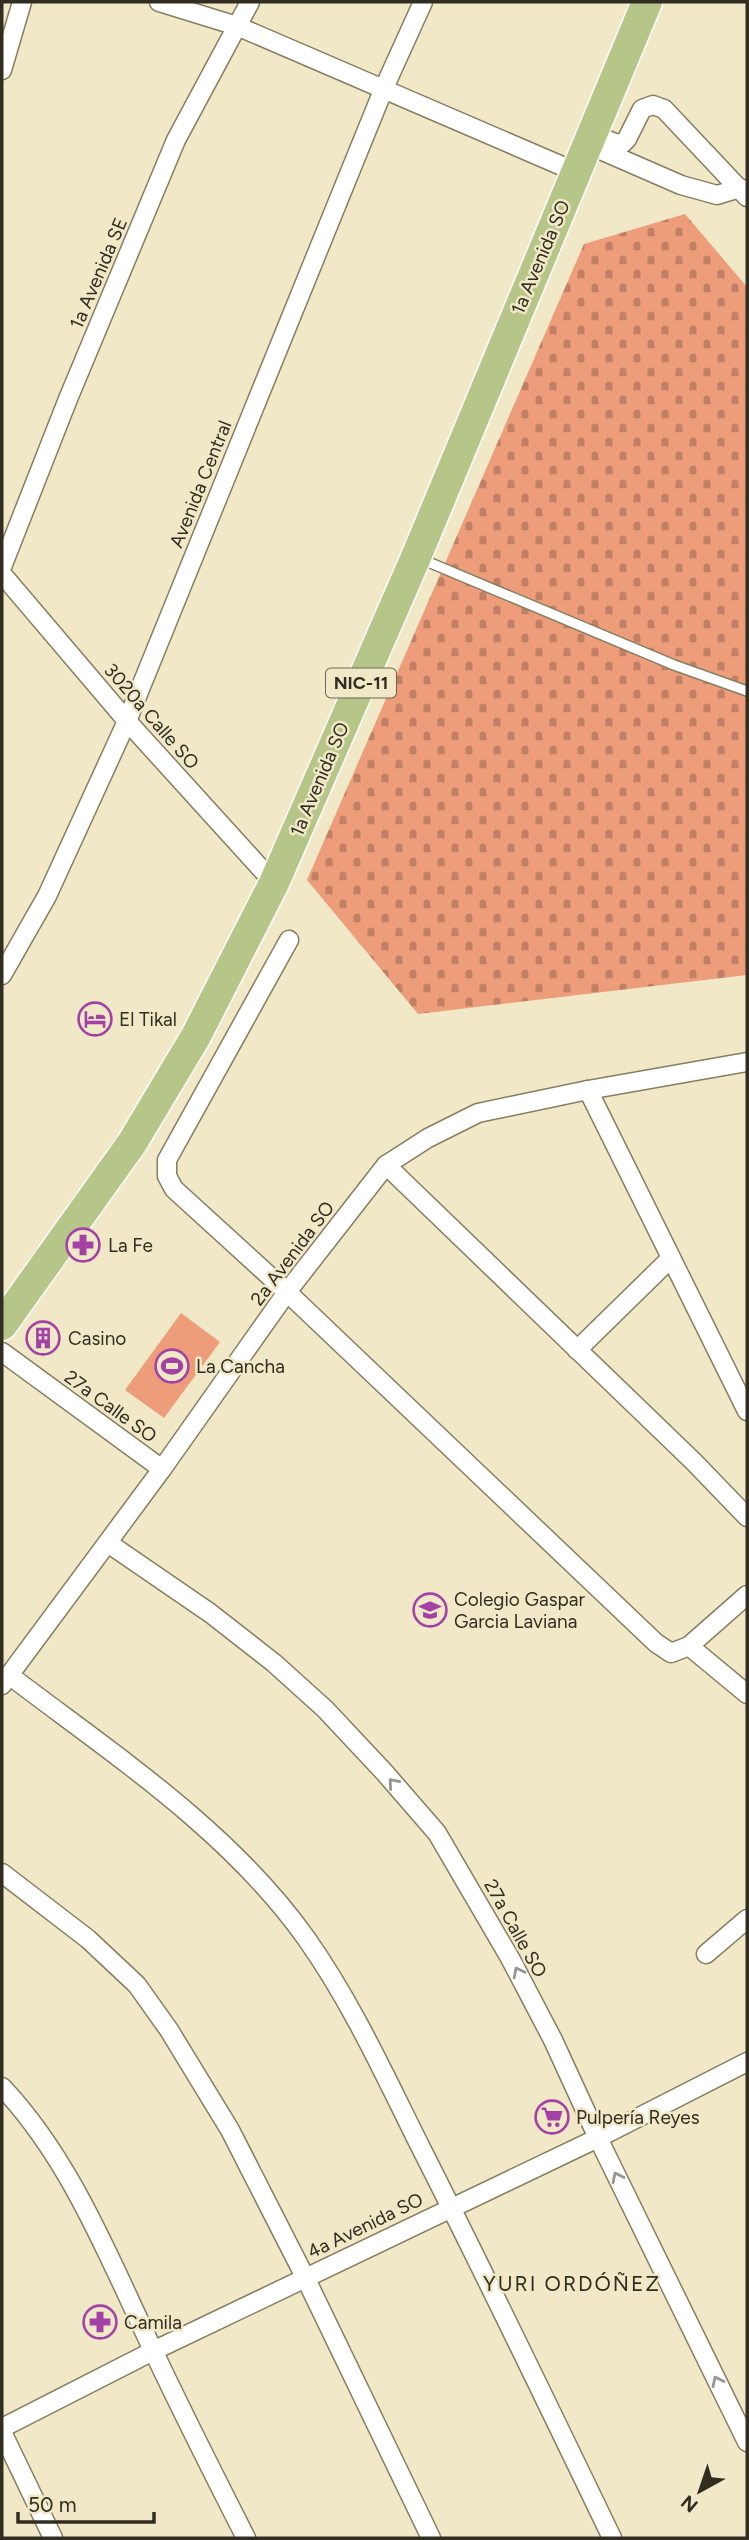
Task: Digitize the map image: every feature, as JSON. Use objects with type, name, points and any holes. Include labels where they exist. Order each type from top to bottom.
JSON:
[{"type":"highway","name":"1a Avenida SO","points":[[2,1325],[132,1143],[195,1036],[274,883],[416,557],[647,2]]},
{"type":"street","points":[[2,70],[22,2]]},
{"type":"street","points":[[159,2],[237,26],[576,172]]},
{"type":"street","name":"1a Avenida SE","points":[[2,568],[68,398],[176,140],[250,2]]},
{"type":"street","name":"Avenida Central","points":[[2,975],[47,896],[127,722],[384,88],[423,2]]},
{"type":"street","points":[[591,139],[622,144],[642,109],[653,106],[664,110],[743,192]]},
{"type":"street","points":[[591,139],[681,185],[717,195],[743,192]]},
{"type":"street","name":"3020a Calle SO","points":[[2,574],[127,722],[274,883]]},
{"type":"street","points":[[289,940],[167,1160],[167,1176],[174,1189],[287,1292],[656,1643],[671,1653],[689,1646],[747,1595]]},
{"type":"street","name":"2a Avenida SO","points":[[6,1680],[162,1469],[287,1292],[386,1165],[428,1138],[478,1113],[588,1090],[747,1062]]},
{"type":"street","points":[[588,1090],[747,1411]]},
{"type":"street","points":[[386,1165],[747,1517]]},
{"type":"street","points":[[577,1350],[671,1258]]},
{"type":"street","name":"27a Calle SO","points":[[2,1352],[162,1469]]},
{"type":"street","name":"27a Calle SO","points":[[108,1543],[210,1613],[274,1663],[334,1718],[437,1833],[510,1958],[553,2040],[747,2442]]},
{"type":"street","points":[[689,1646],[747,1694]]},
{"type":"street","points":[[6,1680],[207,1828],[306,1938],[359,2024],[612,2538]]},
{"type":"street","points":[[2,1873],[88,1939],[137,1985],[169,2030],[230,2130],[305,2277],[431,2538]]},
{"type":"street","points":[[706,1954],[747,1919]]},
{"type":"street","name":"4a Avenida SO","points":[[2,2430],[153,2351],[746,2067]]},
{"type":"street","points":[[2,2087],[29,2115],[97,2231],[246,2538]]},
{"type":"street","points":[[2,2430],[53,2538]]},
{"type":"lane","points":[[416,557],[674,665],[747,691]]},
{"type":"green space","points":[[685,214],[747,287],[747,975],[418,1014],[307,880],[584,244]]},
{"type":"green space","name":"La Cancha","points":[[181,1313],[220,1342],[164,1418],[125,1390]]},
{"type":"place","name":"El Tikal","points":[[95,1019]]},
{"type":"place","name":"La Fe","points":[[83,1245]]},
{"type":"place","name":"Casino","points":[[43,1338]]},
{"type":"place","name":"La Cancha","points":[[172,1366]]},
{"type":"place","name":"Colegio Gaspar Garcia Laviana","points":[[430,1610]]},
{"type":"place","name":"Pulpería Reyes","points":[[552,2117]]},
{"type":"place","name":"Camila","points":[[100,2322]]},
{"type":"district","name":"YURI ORDÓÑEZ","points":[[572,2284]]}]
